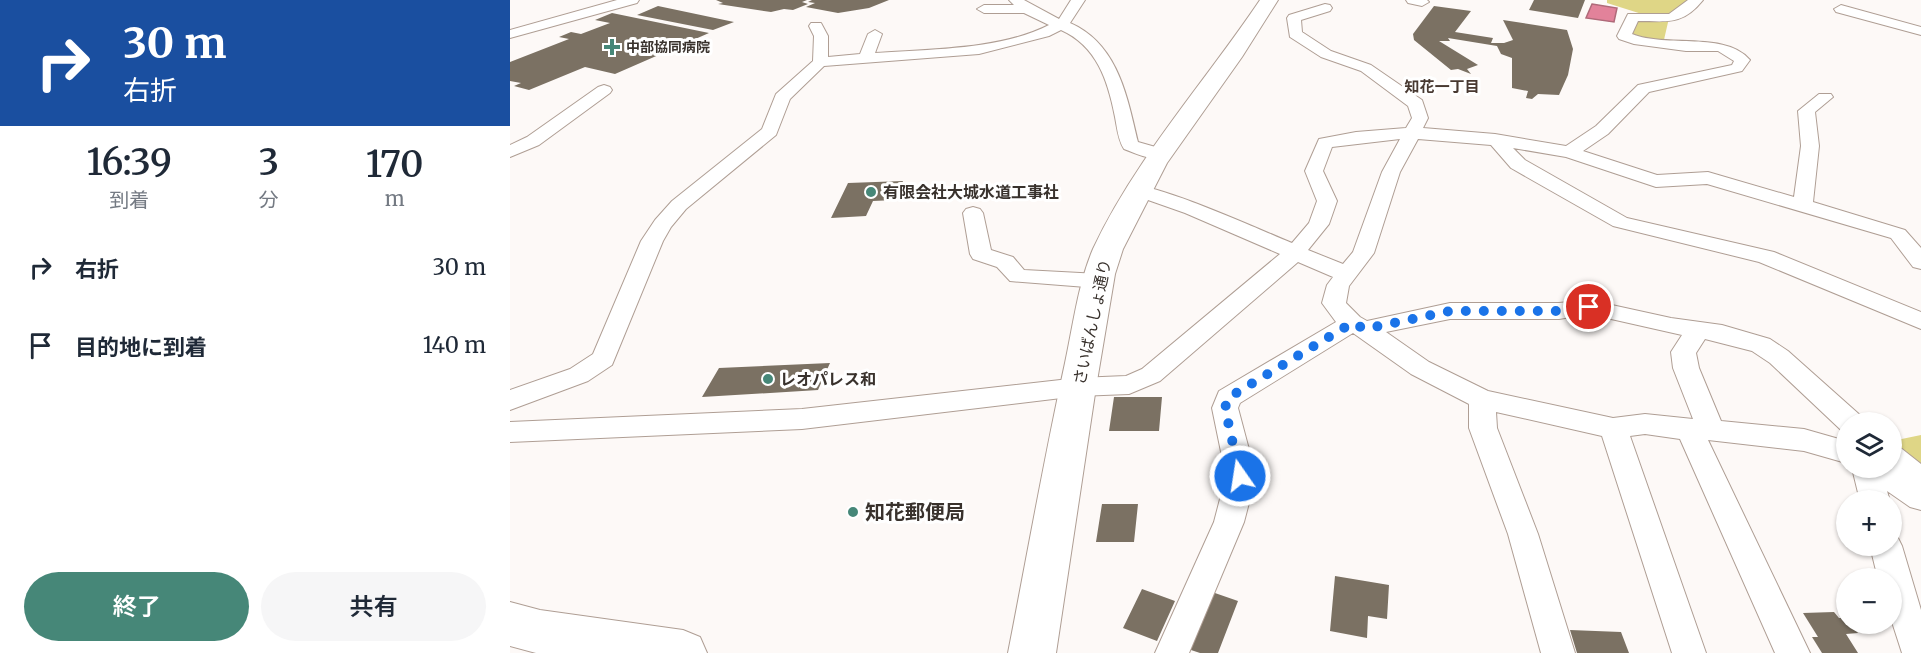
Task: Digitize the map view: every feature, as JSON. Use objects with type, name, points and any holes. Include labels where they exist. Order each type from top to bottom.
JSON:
[{"type":"main road","name":"さいばんしょ通り","points":[[1032,653],[1078,387],[1099,281],[1108,249],[1138,190],[1160,154],[1232,57],[1269,0]]},
{"type":"main road","points":[[510,624],[540,632],[683,653]]},
{"type":"street","points":[[510,34],[632,0]]},
{"type":"street","points":[[510,400],[579,375],[603,359],[652,241],[662,224],[679,205],[770,131],[782,97],[820,62],[979,50],[1044,33],[1068,18],[1078,0]]},
{"type":"street","points":[[1569,152],[1602,130],[1644,88],[1737,68],[1742,60],[1721,47],[1686,47],[1634,40],[1624,36],[1633,17],[1647,15],[1667,18],[1680,14],[1696,0]]},
{"type":"street","points":[[984,9],[1021,4],[1083,34],[1096,45],[1118,94],[1130,145],[1160,154]]},
{"type":"street","points":[[1325,8],[1294,18],[1295,34],[1326,54],[1366,68],[1416,104],[1420,118],[1391,172],[1363,253],[1338,285],[1334,303],[1339,312],[1420,368],[1482,399],[1613,428],[1645,424],[1804,440],[1836,449]]},
{"type":"street","points":[[1841,9],[1921,31]]},
{"type":"street","points":[[816,26],[821,36],[820,62]]},
{"type":"street","points":[[866,58],[876,34]]},
{"type":"street","points":[[510,152],[533,141],[604,90]]},
{"type":"street","points":[[1802,206],[1810,159],[1811,132],[1806,111],[1825,97]]},
{"type":"street","points":[[510,432],[802,419],[1078,387],[1129,385],[1151,375],[1296,253],[1319,224],[1327,201],[1314,171],[1325,143],[1346,138],[1411,132],[1444,133],[1569,152],[1656,181],[1708,178],[1898,234],[1921,262]]},
{"type":"street","points":[[1495,139],[1518,164],[1620,222],[1766,257],[1921,321]]},
{"type":"street","points":[[1138,190],[1192,209],[1346,274]]},
{"type":"street","points":[[973,213],[981,254],[1005,262],[1018,276],[1099,281]]},
{"type":"street","points":[[1172,653],[1229,522],[1240,476],[1225,408],[1228,398],[1359,326],[1450,311],[1559,311],[1589,307],[1722,333],[1761,345],[1779,357],[1839,412]]},
{"type":"street","points":[[1699,330],[1683,352],[1700,430],[1794,653]]},
{"type":"street","points":[[1482,399],[1484,428],[1523,534],[1558,653]]},
{"type":"street","points":[[1613,428],[1689,653]]},
{"type":"street","points":[[1902,465],[1921,480]]},
{"type":"street","points":[[1890,478],[1921,498]]},
{"type":"street","points":[[1888,556],[1918,653]]},
{"type":"shaded area","points":[[1607,0],[1695,0],[1669,18],[1663,44],[1624,36],[1633,17],[1645,15],[1607,3]]},
{"type":"shaded area","points":[[1592,4],[1617,8],[1614,22],[1586,18]]},
{"type":"shaded area","points":[[1921,435],[1921,471],[1902,455],[1902,439]]},
{"type":"building","points":[[716,0],[807,0],[802,2],[808,4],[793,10],[784,9],[771,12],[718,4],[723,3]]},
{"type":"building","points":[[812,0],[889,0],[869,8],[838,13],[806,7],[815,3],[808,2]]},
{"type":"building","points":[[1534,0],[1585,0],[1578,18],[1529,10]]},
{"type":"building","points":[[658,6],[734,22],[713,30],[637,15]]},
{"type":"building","points":[[1434,6],[1471,11],[1455,32],[1493,38],[1491,43],[1513,40],[1503,20],[1567,30],[1573,49],[1568,75],[1559,95],[1538,94],[1532,99],[1526,98],[1528,91],[1512,88],[1512,58],[1501,54],[1497,46],[1448,38],[1450,41],[1439,41],[1478,65],[1467,69],[1471,74],[1458,69],[1451,70],[1414,40],[1413,34]]},
{"type":"building","points":[[612,13],[709,33],[615,74],[585,67],[529,90],[514,86],[521,83],[510,81],[510,62],[569,39],[559,37],[571,32],[581,34],[610,23],[595,20]]},
{"type":"building","name":"有限会社大城水道工事社","points":[[903,181],[895,200],[873,201],[866,216],[831,218],[848,183]]},
{"type":"building","name":"レオパレス和","points":[[830,363],[818,390],[702,397],[719,368]]},
{"type":"building","points":[[1114,397],[1162,397],[1159,431],[1109,431]]},
{"type":"building","points":[[1102,504],[1138,504],[1134,542],[1096,542]]},
{"type":"building","points":[[1335,576],[1389,585],[1387,619],[1368,616],[1367,638],[1330,631]]},
{"type":"building","points":[[1142,589],[1175,601],[1157,641],[1123,628]]},
{"type":"building","points":[[1212,592],[1238,601],[1218,653],[1200,653],[1188,649]]},
{"type":"building","points":[[1834,612],[1836,634],[1846,634],[1858,653],[1822,653],[1812,637],[1818,637],[1803,613]]},
{"type":"building","points":[[1570,630],[1621,632],[1629,653],[1577,653]]},
{"type":"place","name":"中部協同病院","points":[[612,47]]},
{"type":"place","name":"有限会社大城水道工事社","points":[[871,192]]},
{"type":"place","name":"レオパレス和","points":[[768,379]]},
{"type":"place","name":"知花郵便局","points":[[853,512]]},
{"type":"district","name":"知花一丁目","points":[[1442,87]]},
{"type":"route","points":[[1240,476],[1225,408],[1228,398],[1352,323],[1365,329],[1450,311],[1559,311],[1589,307]]}]
